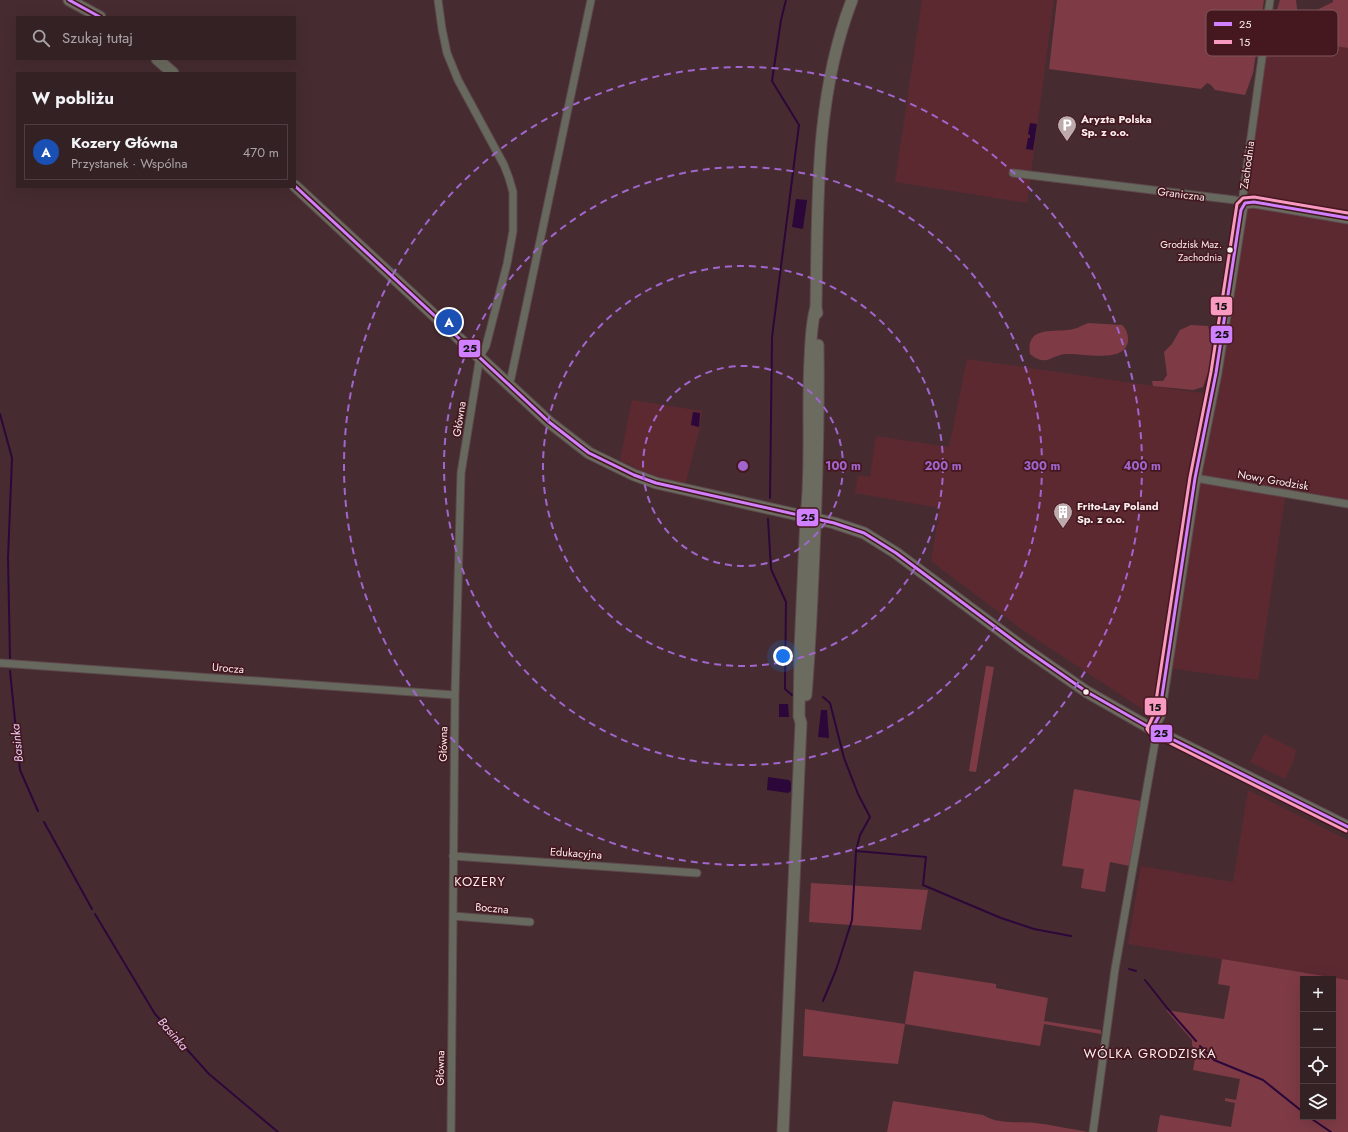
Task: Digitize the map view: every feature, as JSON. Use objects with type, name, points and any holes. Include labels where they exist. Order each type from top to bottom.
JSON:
[{"type":"street","points":[[69,0],[98,16]]},
{"type":"street","name":"Główna","points":[[438,0],[447,53],[458,80],[504,165],[513,192],[513,231],[507,264],[486,346],[480,358],[461,473],[455,695],[450,1132]]},
{"type":"street","points":[[508,385],[513,371],[591,0]]},
{"type":"street","points":[[782,1132],[801,723],[804,716],[810,650],[810,518],[818,389],[818,320],[816,307],[819,168],[824,114],[835,54],[852,0]]},
{"type":"street","name":"Zachodnia","points":[[1269,10],[1270,0]]},
{"type":"street","name":"Zachodnia","points":[[1155,730],[1160,710],[1195,478],[1216,373],[1241,210],[1244,204],[1243,195],[1262,56]]},
{"type":"street","points":[[158,60],[172,72]]},
{"type":"street","name":"Graniczna","points":[[1014,173],[1235,200],[1244,204],[1254,202],[1348,218]]},
{"type":"street","points":[[296,187],[548,422],[589,453],[634,475],[656,483],[855,529],[876,539],[1025,649],[1087,692],[1155,730],[1348,827]]},
{"type":"street","name":"Nowy Grodzisk","points":[[1195,478],[1348,504]]},
{"type":"street","name":"Urocza","points":[[0,663],[455,695]]},
{"type":"street","points":[[1093,1132],[1115,969],[1155,730]]},
{"type":"street","name":"Edukacyjna","points":[[453,856],[696,873]]},
{"type":"street","name":"Boczna","points":[[453,916],[530,922]]},
{"type":"shaded area","points":[[922,0],[1054,0],[1027,203],[895,182]]},
{"type":"shaded area","points":[[1057,0],[1264,0],[1262,10],[1206,10],[1206,56],[1256,56],[1253,73],[1245,95],[1215,90],[1207,83],[1201,89],[1049,69]]},
{"type":"shaded area","points":[[1280,0],[1296,0],[1297,10],[1277,10]]},
{"type":"shaded area","points":[[1333,0],[1348,0],[1348,48],[1338,46],[1338,10],[1317,10],[1333,2]]},
{"type":"shaded area","points":[[1338,46],[1348,48],[1348,502],[1286,491],[1258,680],[1159,667],[1153,709],[1147,712],[1024,631],[931,561],[940,508],[855,493],[858,475],[870,477],[876,436],[949,447],[967,359],[1216,395],[1266,56],[1338,56]]},
{"type":"shaded area","points":[[1030,123],[1037,124],[1033,150],[1026,149],[1028,138],[1030,138],[1030,135],[1028,134]]},
{"type":"shaded area","points":[[796,199],[807,200],[803,229],[792,227]]},
{"type":"shaded area","points":[[1088,323],[1122,325],[1128,336],[1128,341],[1125,348],[1119,353],[1112,355],[1102,356],[1067,354],[1045,360],[1036,358],[1030,354],[1030,345],[1035,335],[1047,331],[1078,328]]},
{"type":"shaded area","points":[[1191,325],[1208,326],[1210,334],[1212,349],[1211,357],[1203,387],[1193,390],[1153,386],[1152,381],[1163,381],[1167,375],[1164,352],[1172,344],[1180,330]]},
{"type":"shaded area","points":[[632,400],[702,411],[699,431],[685,486],[639,470],[620,460]]},
{"type":"shaded area","points":[[693,412],[700,413],[699,427],[691,425]]},
{"type":"shaded area","points":[[986,666],[994,667],[976,772],[969,771]]},
{"type":"shaded area","points":[[779,704],[788,704],[789,717],[779,717]]},
{"type":"shaded area","points":[[821,710],[827,710],[829,738],[818,737]]},
{"type":"shaded area","points":[[1264,734],[1296,750],[1294,760],[1285,779],[1250,762]]},
{"type":"shaded area","points":[[768,777],[789,780],[791,782],[791,791],[788,793],[767,790]]},
{"type":"shaded area","points":[[1074,789],[1141,801],[1130,866],[1110,862],[1105,892],[1081,888],[1084,869],[1062,866]]},
{"type":"shaded area","points":[[1248,790],[1348,840],[1348,980],[1336,978],[1336,976],[1324,976],[1128,944],[1141,866],[1233,882]]},
{"type":"shaded area","points":[[811,883],[928,890],[921,930],[809,922]]},
{"type":"shaded area","points":[[1222,959],[1324,976],[1300,976],[1300,1120],[1336,1120],[1336,978],[1348,980],[1348,1132],[1157,1132],[1160,1115],[1231,1127],[1235,1103],[1225,1101],[1225,1098],[1236,1100],[1240,1079],[1193,1070],[1196,1053],[1192,1045],[1192,1040],[1166,1010],[1224,1019],[1230,986],[1218,984]]},
{"type":"shaded area","points":[[914,971],[996,984],[996,988],[1048,998],[1044,1021],[1101,1030],[1101,1034],[1044,1024],[1040,1046],[905,1024]]},
{"type":"shaded area","points":[[805,1009],[905,1024],[898,1064],[803,1056]]},
{"type":"shaded area","points":[[893,1101],[983,1115],[995,1120],[1035,1123],[1088,1132],[887,1132]]},
{"type":"waterway","points":[[770,498],[772,337],[799,125],[772,81],[781,20],[786,0]]},
{"type":"waterway","name":"Basinka","points":[[0,414],[12,458],[8,558],[10,658]]},
{"type":"waterway","points":[[768,519],[771,569],[786,602],[785,689],[792,695]]},
{"type":"waterway","name":"Basinka","points":[[10,671],[20,770],[38,811]]},
{"type":"waterway","points":[[823,697],[830,703],[844,758],[858,794],[870,817],[860,835],[856,851],[926,857],[923,885],[1001,918],[1034,929],[1071,936]]},
{"type":"waterway","name":"Basinka","points":[[44,822],[92,909]]},
{"type":"waterway","points":[[823,1001],[836,970],[852,920],[856,851]]},
{"type":"waterway","name":"Basinka","points":[[95,914],[155,1014],[209,1074],[278,1132]]},
{"type":"waterway","points":[[1129,969],[1136,971]]},
{"type":"waterway","points":[[1145,980],[1196,1041]]},
{"type":"waterway","points":[[1200,1046],[1214,1060],[1263,1080],[1300,1110]]},
{"type":"waterway","points":[[1313,1120],[1331,1132]]},
{"type":"transit line","name":"25","points":[[69,0],[98,16]]},
{"type":"transit line","name":"25","points":[[296,187],[549,422],[589,453],[634,475],[656,483],[834,523],[864,533],[896,553],[1025,649],[1087,692],[1152,729],[1348,827]]},
{"type":"transit line","name":"15","points":[[1346,831],[1150,733],[1147,729],[1154,714],[1190,477],[1211,372],[1237,204],[1243,198],[1254,197],[1348,213]]},
{"type":"transit line","name":"25","points":[[1245,203],[1254,202],[1348,218]]},
{"type":"transit line","name":"25","points":[[1152,729],[1159,716],[1195,478],[1216,373],[1241,210],[1245,203]]},
{"type":"place","name":"Aryzta Polska Sp. z o.o.","points":[[1067,142]]},
{"type":"place","name":"Grodzisk Maz. Zachodnia","points":[[1230,250]]},
{"type":"place","name":"Kozery Główna","points":[[449,322]]},
{"type":"place","name":"Frito-Lay Poland Sp. z o.o.","points":[[1063,529]]},
{"type":"district","name":"KOZERY","points":[[480,881]]},
{"type":"district","name":"WÓLKA GRODZISKA","points":[[1150,1053]]}]
